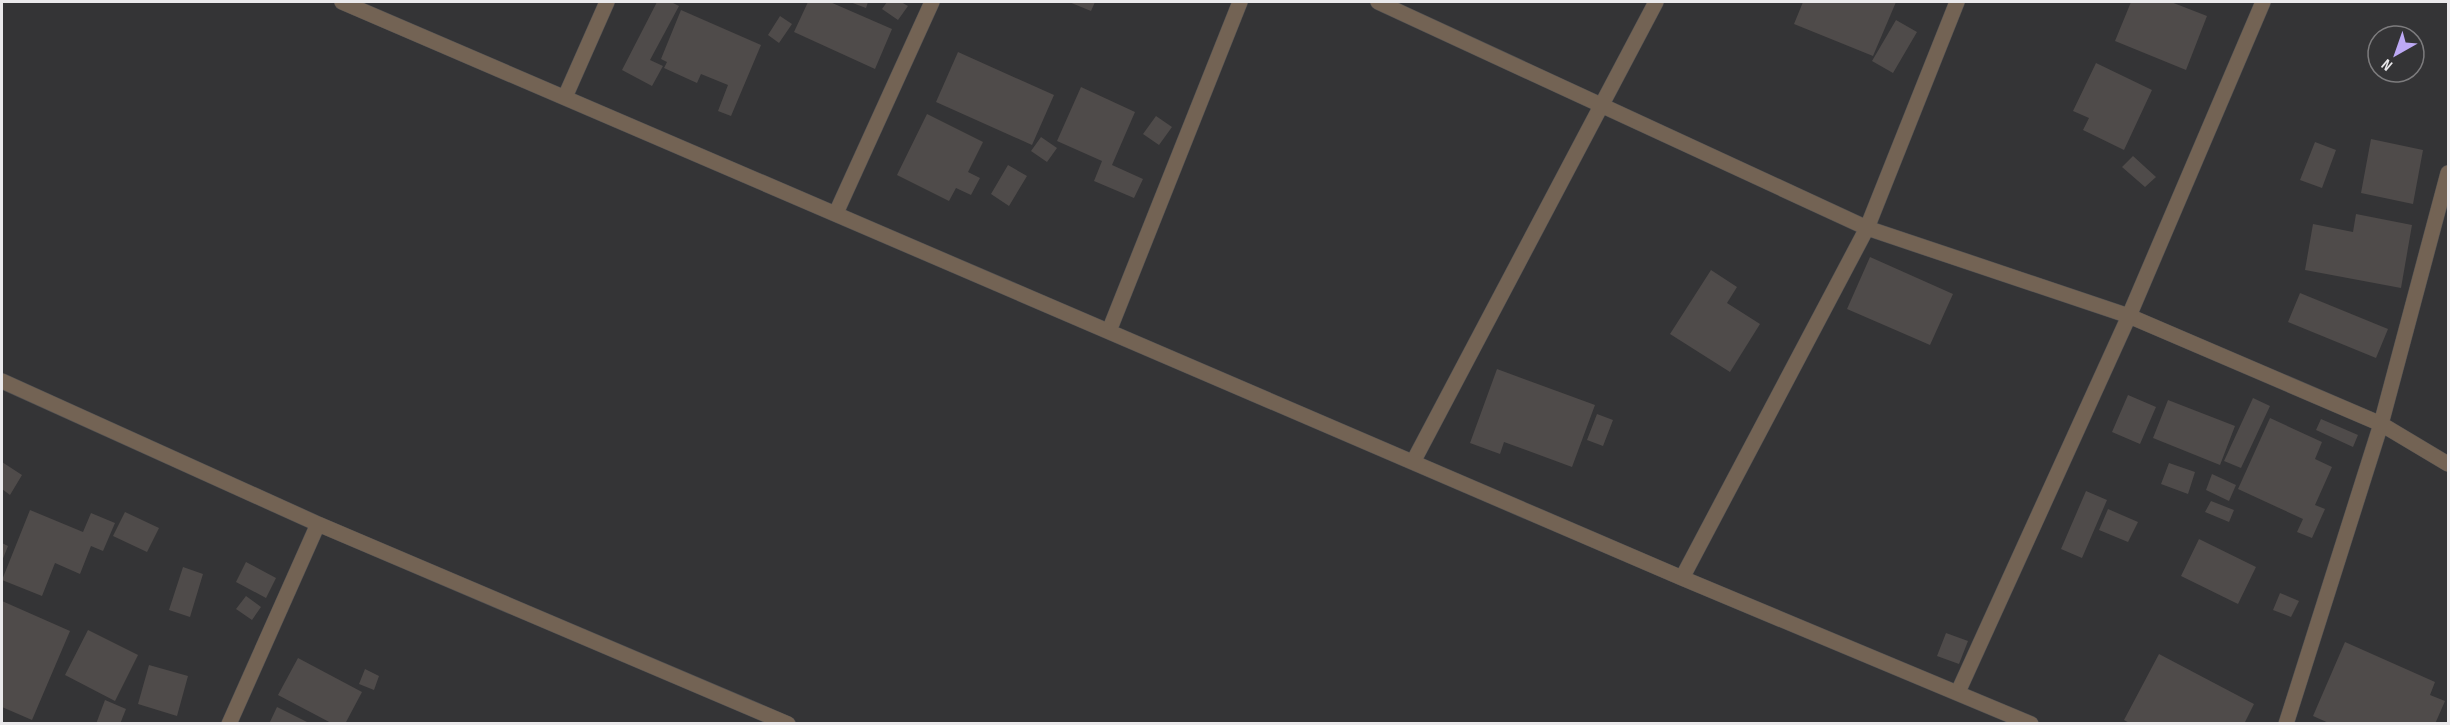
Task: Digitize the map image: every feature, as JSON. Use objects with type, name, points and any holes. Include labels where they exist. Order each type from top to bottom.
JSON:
[{"type":"street","points":[[342,2],[1682,578],[2031,723]]},
{"type":"street","points":[[565,97],[607,2]]},
{"type":"street","points":[[836,213],[932,2]]},
{"type":"street","points":[[1109,331],[1240,2]]},
{"type":"street","points":[[1378,2],[1867,228],[2129,316],[2381,424],[2448,464]]},
{"type":"street","points":[[1413,462],[1656,2]]},
{"type":"street","points":[[1682,578],[1867,228],[1957,2]]},
{"type":"street","points":[[1958,692],[2129,316],[2263,2]]},
{"type":"street","points":[[2286,723],[2381,424],[2448,173]]},
{"type":"street","points":[[2,381],[318,524],[788,723]]},
{"type":"street","points":[[229,723],[318,524]]},
{"type":"building","points":[[657,2],[671,2],[679,6],[650,60],[663,66],[652,86],[622,70]]},
{"type":"building","points":[[808,2],[830,2],[892,29],[875,69],[794,32]]},
{"type":"building","points":[[850,2],[868,2],[866,8]]},
{"type":"building","points":[[887,2],[901,2],[908,6],[898,20],[882,9]]},
{"type":"building","points":[[1069,2],[1095,2],[1091,11]]},
{"type":"building","points":[[1803,2],[1896,2],[1873,56],[1794,24]]},
{"type":"building","points":[[2131,2],[2171,2],[2207,16],[2186,70],[2115,41]]},
{"type":"building","points":[[681,10],[761,45],[731,116],[718,111],[728,85],[701,74],[697,83],[664,68],[667,62],[661,59]]},
{"type":"building","points":[[780,16],[792,24],[779,43],[768,35]]},
{"type":"building","points":[[1896,20],[1917,32],[1893,73],[1872,61]]},
{"type":"building","points":[[958,52],[1054,95],[1032,145],[936,102]]},
{"type":"building","points":[[2096,63],[2152,90],[2124,150],[2083,130],[2089,118],[2073,111]]},
{"type":"building","points":[[1081,87],[1135,112],[1112,165],[1143,179],[1134,198],[1094,181],[1102,161],[1057,141]]},
{"type":"building","points":[[927,114],[983,142],[968,172],[980,178],[971,195],[956,188],[949,201],[897,175]]},
{"type":"building","points":[[1156,116],[1172,127],[1159,145],[1143,134]]},
{"type":"building","points":[[1041,137],[1057,148],[1047,162],[1031,151]]},
{"type":"building","points":[[2371,139],[2423,150],[2413,204],[2361,193]]},
{"type":"building","points":[[2315,142],[2336,150],[2322,188],[2300,180]]},
{"type":"building","points":[[2133,156],[2156,177],[2145,187],[2122,167]]},
{"type":"building","points":[[1008,165],[1027,176],[1009,206],[991,194]]},
{"type":"building","points":[[2356,214],[2412,225],[2401,288],[2305,270],[2313,224],[2353,232]]},
{"type":"building","points":[[1870,257],[1953,294],[1930,345],[1847,309]]},
{"type":"building","points":[[1711,270],[1737,287],[1727,303],[1760,324],[1730,372],[1670,334]]},
{"type":"building","points":[[2300,293],[2388,329],[2376,358],[2288,322]]},
{"type":"building","points":[[1497,369],[1595,405],[1572,467],[1504,442],[1500,454],[1470,443]]},
{"type":"building","points":[[2128,395],[2156,407],[2140,444],[2112,432]]},
{"type":"building","points":[[2253,398],[2270,406],[2241,468],[2224,461]]},
{"type":"building","points":[[2168,400],[2235,426],[2220,465],[2153,438]]},
{"type":"building","points":[[1597,414],[1613,420],[1603,446],[1587,440]]},
{"type":"building","points":[[2270,418],[2322,442],[2315,459],[2332,467],[2315,505],[2325,509],[2312,538],[2297,532],[2303,519],[2238,489]]},
{"type":"building","points":[[2321,419],[2358,435],[2353,447],[2316,430]]},
{"type":"building","points":[[2,462],[22,475],[10,495],[2,489]]},
{"type":"building","points":[[2169,463],[2195,472],[2188,494],[2161,484]]},
{"type":"building","points":[[2212,474],[2236,485],[2229,501],[2206,490]]},
{"type":"building","points":[[2086,491],[2107,500],[2082,558],[2061,549]]},
{"type":"building","points":[[2211,501],[2234,510],[2229,522],[2205,512]]},
{"type":"building","points":[[2108,509],[2138,522],[2128,542],[2099,530]]},
{"type":"building","points":[[30,510],[83,532],[91,513],[115,523],[103,551],[91,546],[80,574],[55,563],[42,596],[2,580]]},
{"type":"building","points":[[125,512],[159,528],[147,552],[113,536]]},
{"type":"building","points":[[2199,539],[2256,567],[2238,604],[2181,576]]},
{"type":"building","points":[[2,543],[8,546],[2,561]]},
{"type":"building","points":[[246,562],[276,578],[266,598],[236,582]]},
{"type":"building","points":[[183,567],[203,574],[190,617],[169,610]]},
{"type":"building","points":[[2280,593],[2299,601],[2291,617],[2273,610]]},
{"type":"building","points":[[246,596],[261,607],[252,620],[236,609]]},
{"type":"building","points":[[2,601],[70,631],[32,720],[2,707]]},
{"type":"building","points":[[88,630],[138,655],[115,701],[65,675]]},
{"type":"building","points":[[1946,633],[1968,641],[1959,664],[1937,656]]},
{"type":"building","points":[[2345,642],[2435,682],[2430,695],[2445,701],[2435,724],[2331,724],[2313,716]]},
{"type":"building","points":[[2159,654],[2254,704],[2244,724],[2131,724],[2124,720]]},
{"type":"building","points":[[298,658],[362,692],[345,724],[333,724],[278,695]]},
{"type":"building","points":[[149,665],[188,676],[177,716],[138,704]]},
{"type":"building","points":[[365,669],[379,676],[374,690],[359,684]]},
{"type":"building","points":[[105,700],[126,709],[120,724],[96,724]]},
{"type":"building","points":[[277,707],[311,724],[269,724]]}]
